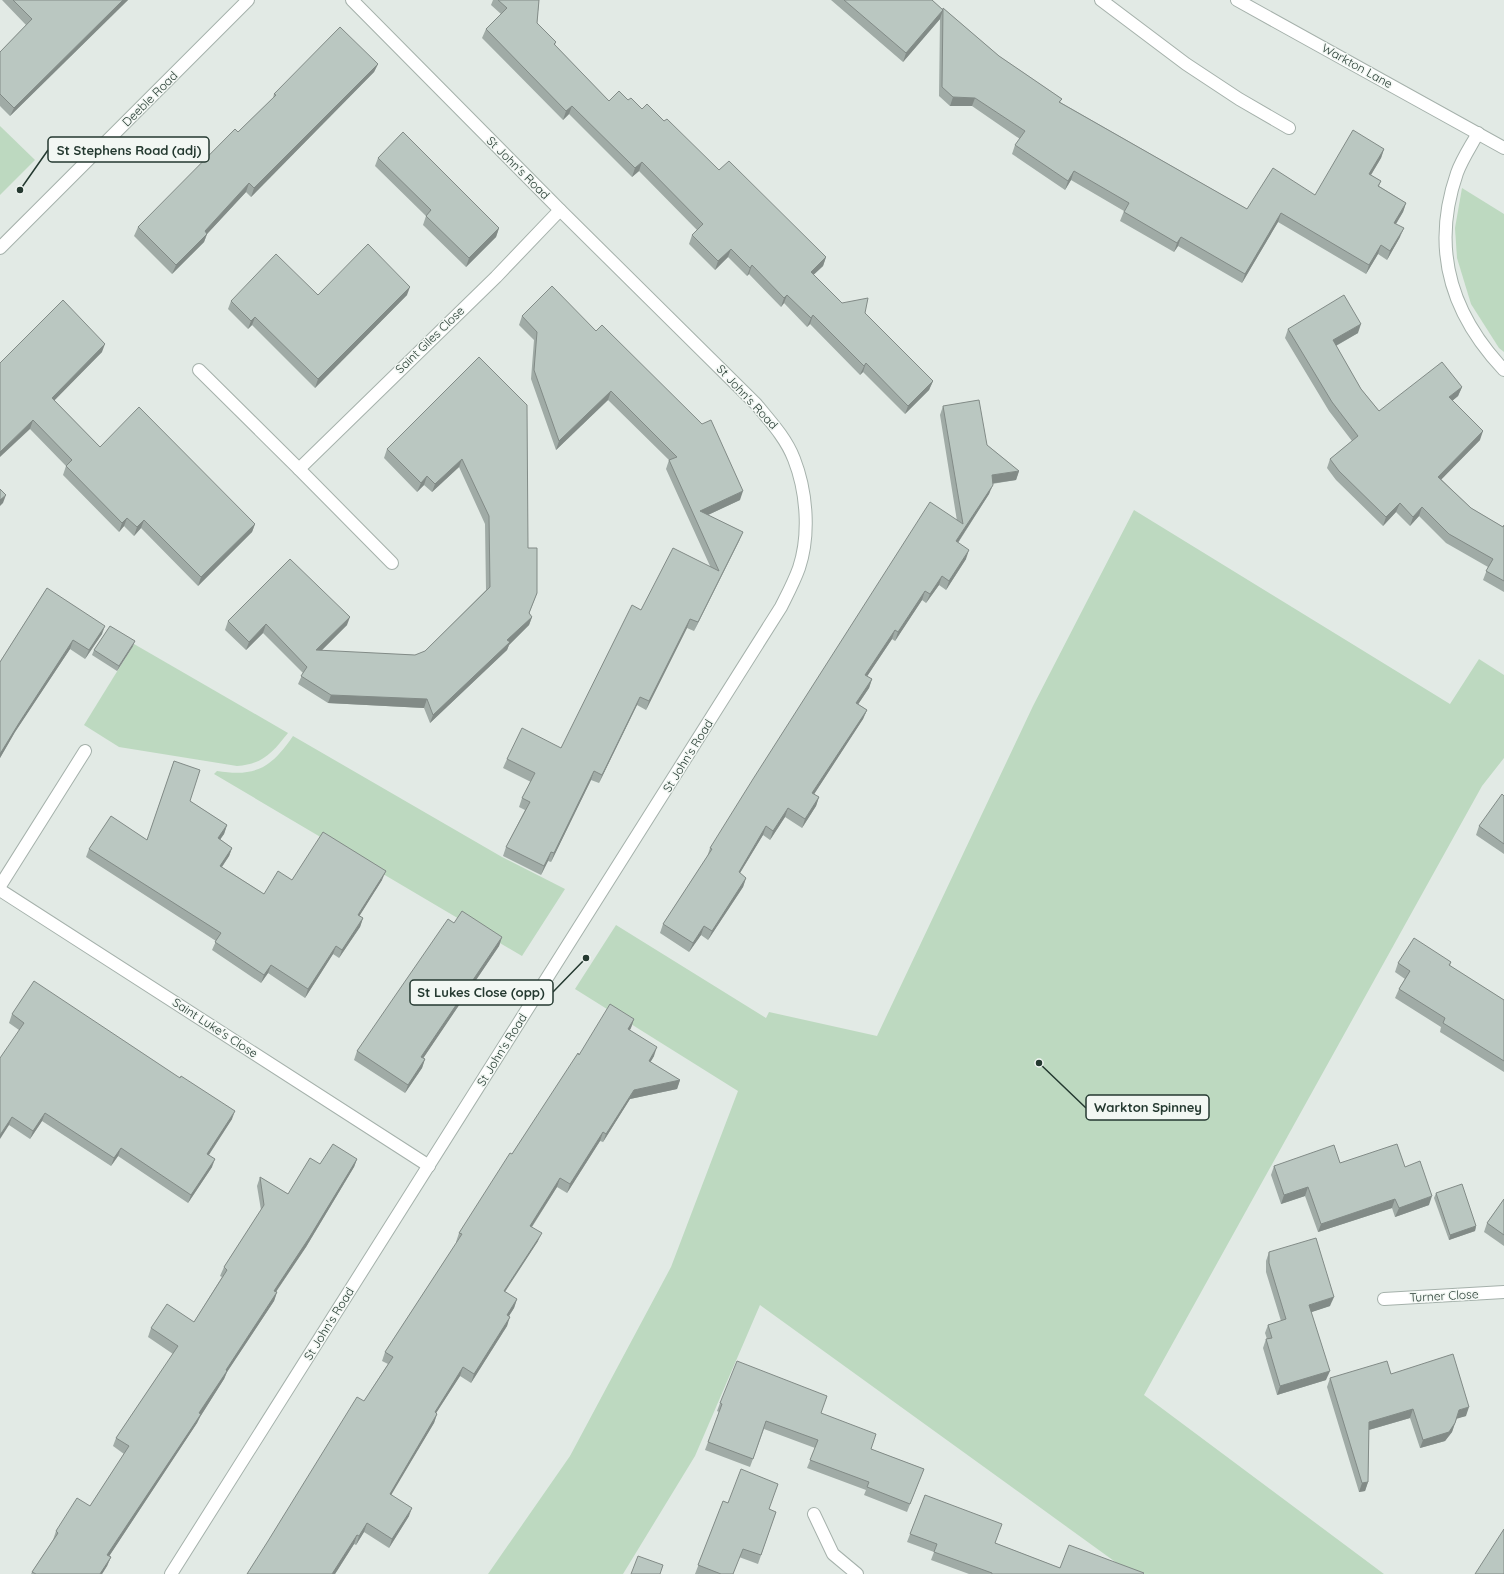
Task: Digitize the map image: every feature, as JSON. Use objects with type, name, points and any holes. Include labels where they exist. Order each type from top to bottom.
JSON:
[{"type":"street","name":"Deeble Road","points":[[0,248],[248,0]]},
{"type":"street","name":"St John's Road","points":[[171,1574],[781,607],[799,568],[806,527],[800,480],[794,459],[781,434],[756,404],[560,210],[352,0]]},
{"type":"street","points":[[1101,0],[1186,64],[1239,99],[1289,128]]},
{"type":"street","name":"Warkton Lane","points":[[1237,0],[1504,148]]},
{"type":"street","points":[[1478,133],[1457,172],[1446,222],[1445,244],[1449,270],[1458,302],[1471,328],[1490,355],[1504,370]]},
{"type":"street","name":"Saint Giles Close","points":[[299,469],[496,277],[560,210]]},
{"type":"street","points":[[199,370],[392,563]]},
{"type":"street","points":[[0,886],[85,752]]},
{"type":"street","name":"Saint Luke's Close","points":[[0,890],[429,1166]]},
{"type":"street","name":"Turner Close","points":[[1384,1299],[1504,1292]]},
{"type":"street","points":[[814,1514],[833,1554],[857,1574]]},
{"type":"green space","points":[[0,126],[35,160],[0,195]]},
{"type":"green space","points":[[1462,188],[1504,214],[1504,352],[1499,348],[1471,304],[1457,258],[1455,228]]},
{"type":"green space","points":[[1134,510],[1450,704],[1479,659],[1504,675],[1504,758],[1482,786],[1144,1395],[1384,1574],[1132,1574],[760,1305],[695,1456],[623,1574],[488,1574],[570,1456],[671,1267],[738,1091],[575,989],[616,925],[766,1018],[769,1012],[877,1036],[1033,706]]},
{"type":"green space","points":[[134,644],[288,733],[272,752],[260,760],[254,763],[237,766],[119,747],[84,725]]},
{"type":"green space","points":[[293,736],[502,857],[565,889],[522,956],[214,774],[217,771],[242,773],[261,768],[270,763],[277,756]]},
{"type":"building","points":[[13,0],[123,0],[14,108],[0,94],[0,52],[32,19]]},
{"type":"building","points":[[498,0],[539,0],[537,23],[556,42],[554,44],[609,101],[619,91],[628,100],[631,98],[642,109],[647,104],[664,121],[667,119],[719,170],[729,161],[826,257],[811,272],[842,303],[868,298],[865,313],[933,381],[908,406],[866,363],[864,366],[813,315],[811,318],[787,295],[784,298],[752,265],[750,268],[731,249],[718,261],[692,235],[703,224],[642,162],[635,168],[572,106],[566,111],[486,29],[507,8]]},
{"type":"building","points":[[844,0],[932,0],[943,10],[906,53]]},
{"type":"building","points":[[943,8],[999,56],[1062,99],[1059,102],[1247,209],[1273,168],[1315,195],[1353,130],[1384,149],[1369,174],[1381,181],[1378,186],[1406,203],[1394,223],[1404,228],[1390,251],[1381,245],[1369,265],[1281,213],[1245,274],[1181,237],[1177,243],[1124,212],[1129,203],[1074,171],[1068,181],[1015,145],[1025,131],[975,98],[953,97],[942,87]]},
{"type":"building","points":[[340,27],[378,64],[254,188],[249,183],[205,231],[207,234],[176,265],[138,227],[235,129],[238,132],[276,95],[274,94]]},
{"type":"building","points":[[403,132],[499,228],[469,258],[426,216],[431,210],[378,158]]},
{"type":"building","points":[[368,244],[410,287],[318,379],[255,317],[251,321],[231,301],[276,254],[318,295]]},
{"type":"building","points":[[552,286],[596,331],[602,325],[702,424],[711,420],[743,491],[700,511],[743,532],[698,622],[690,619],[649,701],[640,697],[602,775],[594,771],[554,853],[551,852],[544,866],[506,847],[530,802],[522,798],[535,773],[507,759],[522,728],[561,748],[632,605],[641,610],[673,548],[719,571],[669,460],[677,457],[611,391],[559,441],[534,370],[537,332],[522,316]]},
{"type":"building","points":[[1344,295],[1361,324],[1333,340],[1361,389],[1379,411],[1442,362],[1462,387],[1449,397],[1483,431],[1438,477],[1471,508],[1503,527],[1504,525],[1504,581],[1486,571],[1493,559],[1449,534],[1422,507],[1413,517],[1400,503],[1386,517],[1339,471],[1330,459],[1358,436],[1332,402],[1288,329]]},
{"type":"building","points":[[63,300],[105,344],[52,398],[100,447],[139,407],[255,524],[201,577],[144,520],[137,527],[127,518],[122,523],[66,466],[72,460],[33,420],[0,452],[0,363]]},
{"type":"building","points":[[479,357],[527,405],[528,548],[537,548],[537,593],[529,613],[532,617],[507,640],[510,642],[433,715],[427,699],[331,695],[301,676],[307,667],[266,624],[249,642],[228,621],[290,559],[350,617],[316,650],[415,655],[425,651],[490,587],[489,516],[462,459],[435,484],[427,476],[421,483],[387,449]]},
{"type":"building","points":[[979,400],[987,445],[1019,471],[992,475],[993,485],[956,541],[969,550],[949,581],[942,576],[930,594],[925,591],[898,632],[895,630],[865,675],[872,679],[856,703],[867,710],[812,793],[819,797],[805,819],[788,808],[773,831],[766,826],[739,872],[746,878],[712,931],[704,926],[693,943],[663,924],[712,849],[710,848],[753,779],[930,502],[963,524],[943,406]]},
{"type":"building","points":[[0,489],[6,495],[0,500]]},
{"type":"building","points":[[47,588],[105,626],[89,650],[73,640],[0,754],[0,662]]},
{"type":"building","points":[[110,626],[135,641],[119,666],[94,650]]},
{"type":"building","points":[[174,761],[200,770],[190,801],[227,825],[218,838],[232,848],[220,866],[264,894],[278,871],[292,880],[323,832],[386,871],[358,915],[363,918],[342,950],[336,946],[308,989],[271,965],[264,975],[215,942],[221,933],[89,849],[111,816],[147,840]]},
{"type":"building","points":[[1502,794],[1504,796],[1504,844],[1479,826]]},
{"type":"building","points":[[462,911],[502,937],[421,1057],[425,1059],[408,1085],[357,1051],[448,919],[454,923]]},
{"type":"building","points":[[1414,938],[1451,962],[1449,965],[1504,1000],[1504,1061],[1443,1023],[1445,1018],[1399,989],[1410,971],[1398,963]]},
{"type":"building","points":[[34,981],[180,1078],[181,1076],[235,1111],[207,1154],[215,1159],[191,1195],[121,1148],[114,1158],[45,1113],[33,1131],[12,1117],[0,1135],[0,1058],[24,1023],[12,1014]]},
{"type":"building","points":[[610,1004],[634,1019],[628,1029],[657,1047],[649,1061],[680,1080],[634,1090],[606,1134],[603,1132],[570,1184],[560,1178],[530,1226],[542,1233],[504,1291],[517,1299],[507,1315],[510,1317],[474,1374],[463,1367],[435,1412],[437,1414],[390,1494],[412,1508],[392,1539],[367,1523],[359,1536],[357,1535],[332,1574],[247,1574],[357,1397],[364,1401],[393,1357],[385,1352],[462,1234],[459,1233],[510,1153],[512,1154],[578,1053],[579,1055]]},
{"type":"building","points":[[333,1144],[357,1159],[309,1238],[274,1291],[277,1292],[199,1413],[201,1414],[107,1555],[111,1557],[100,1574],[36,1574],[32,1572],[58,1533],[56,1531],[77,1498],[90,1506],[129,1446],[116,1438],[178,1346],[151,1328],[167,1304],[194,1322],[227,1270],[224,1267],[264,1205],[260,1177],[288,1194],[310,1158],[320,1164]]},
{"type":"building","points":[[1397,1144],[1405,1167],[1420,1161],[1432,1196],[1399,1208],[1395,1199],[1321,1224],[1308,1187],[1284,1195],[1274,1166],[1334,1145],[1340,1163]]},
{"type":"building","points":[[1462,1184],[1476,1226],[1450,1235],[1436,1193]]},
{"type":"building","points":[[1504,1199],[1504,1235],[1487,1223]]},
{"type":"building","points":[[1316,1238],[1334,1297],[1309,1305],[1330,1371],[1280,1386],[1266,1339],[1272,1338],[1268,1325],[1286,1319],[1269,1263],[1269,1252]]},
{"type":"building","points":[[1453,1354],[1469,1407],[1459,1410],[1455,1423],[1449,1432],[1423,1440],[1413,1409],[1369,1422],[1368,1482],[1362,1483],[1330,1378],[1387,1361],[1391,1374]]},
{"type":"building","points":[[737,1361],[827,1396],[821,1413],[876,1434],[871,1449],[924,1469],[910,1504],[867,1487],[869,1482],[810,1460],[818,1440],[766,1421],[753,1459],[708,1442],[722,1404],[720,1403]]},
{"type":"building","points":[[741,1469],[778,1484],[769,1509],[776,1512],[761,1555],[743,1549],[733,1574],[721,1574],[698,1565],[723,1501],[728,1503]]},
{"type":"building","points":[[925,1495],[1002,1524],[995,1543],[1060,1568],[1069,1545],[1144,1573],[992,1574],[934,1552],[937,1544],[910,1534]]},
{"type":"building","points":[[1504,1529],[1504,1574],[1475,1574]]},
{"type":"building","points":[[638,1556],[663,1565],[660,1574],[631,1574]]},
{"type":"place","name":"St Stephens Road (adj)","points":[[20,190]]},
{"type":"place","name":"St Lukes Close (opp)","points":[[586,958]]},
{"type":"place","name":"Warkton Spinney","points":[[1039,1063]]}]
